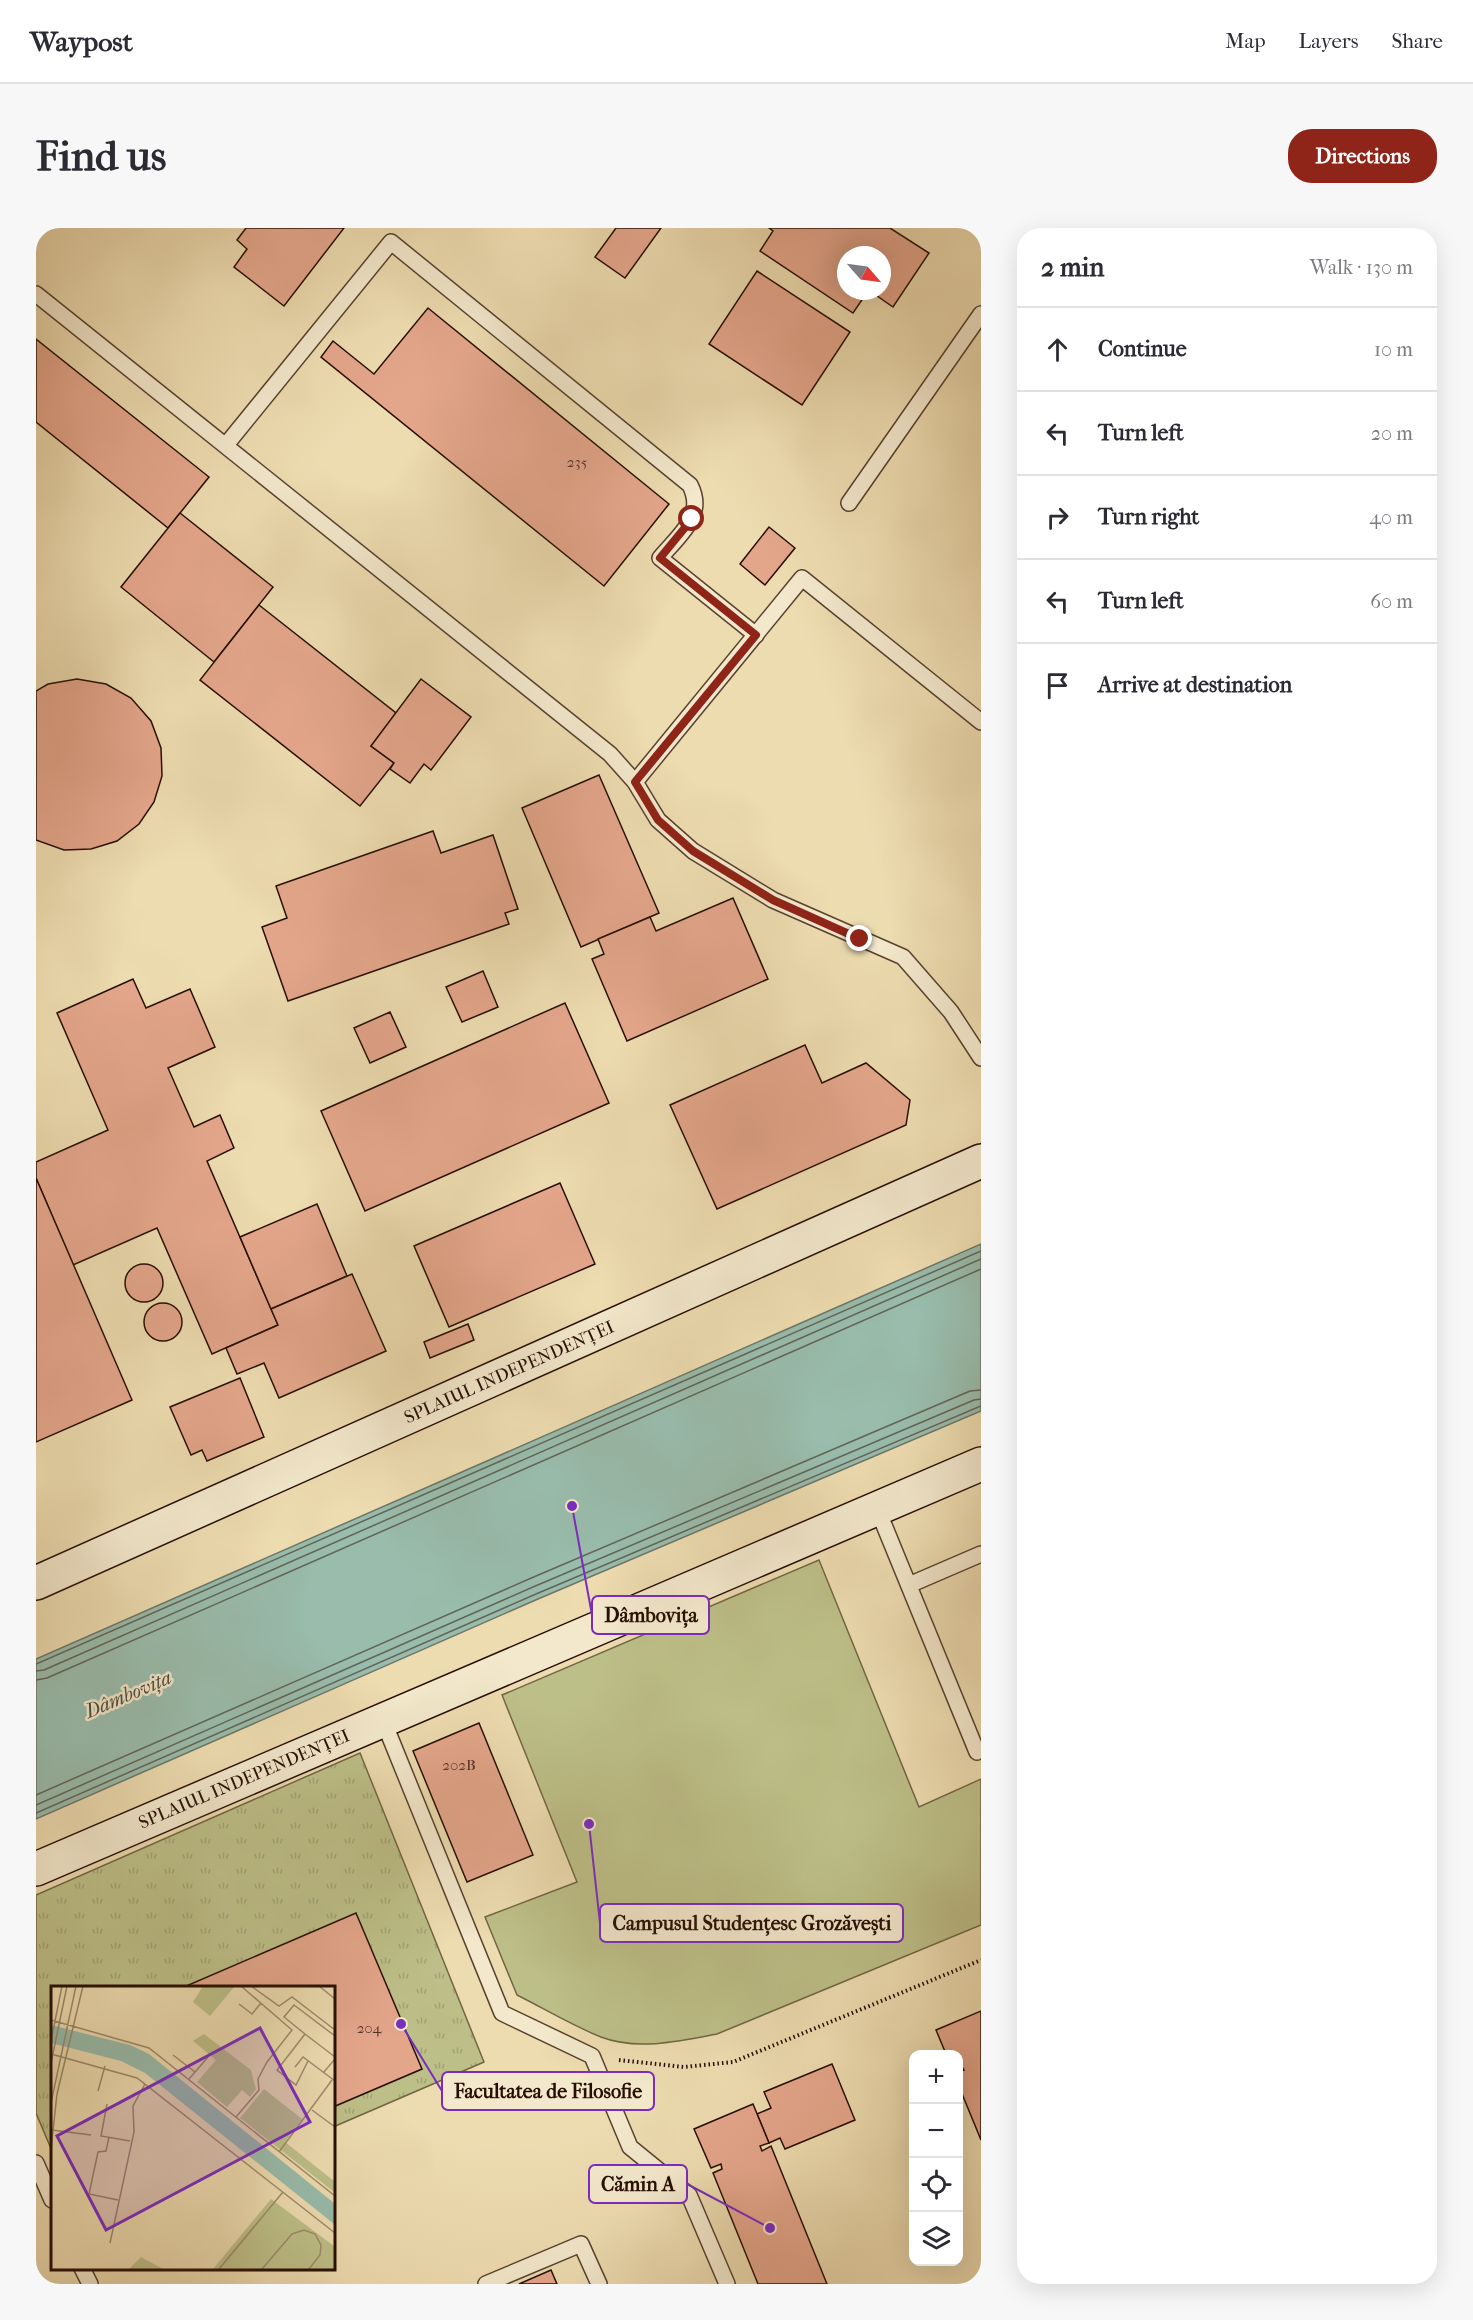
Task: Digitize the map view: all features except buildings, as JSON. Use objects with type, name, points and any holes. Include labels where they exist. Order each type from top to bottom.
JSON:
[{"type":"main road","name":"SPLAIUL INDEPENDENȚEI","points":[[36,1583],[981,1161]]},
{"type":"main road","name":"SPLAIUL INDEPENDENȚEI","points":[[36,1869],[981,1464]]},
{"type":"lane","points":[[226,446],[391,242],[690,485],[696,502],[692,519],[660,558],[756,635]]},
{"type":"lane","points":[[36,294],[610,754],[635,782],[658,820],[693,851],[773,900],[903,957],[951,1012],[981,1058]]},
{"type":"lane","points":[[849,503],[981,314]]},
{"type":"lane","points":[[635,782],[802,578],[981,722]]},
{"type":"lane","points":[[877,1508],[977,1752]]},
{"type":"lane","points":[[909,1585],[981,1554]]},
{"type":"lane","points":[[383,1720],[502,2013],[592,2056],[630,2147],[689,2195],[727,2284]]},
{"type":"lane","points":[[36,2163],[51,2198]]},
{"type":"lane","points":[[486,2284],[581,2244],[599,2284]]},
{"type":"lane","points":[[82,2269],[90,2284]]},
{"type":"path","points":[[592,2056],[684,2067],[733,2062],[981,1960]]},
{"type":"green space","points":[[819,1560],[919,1807],[981,1779],[981,1925],[717,2034],[674,2042],[629,2043],[601,2037],[517,1995],[485,1917],[577,1882],[502,1695]]},
{"type":"green space","points":[[360,1753],[484,2062],[334,2127],[334,1986],[51,1986],[51,2149],[36,2113],[36,1895]]},
{"type":"water","name":"Dâmbovița","points":[[981,1244],[981,1411],[538,1599],[36,1819],[36,1659]]},
{"type":"place","name":"Dâmbovița","points":[[572,1506]]},
{"type":"place","name":"Campusul Studențesc Grozăvești","points":[[589,1824]]},
{"type":"place","name":"Facultatea de Filosofie","points":[[401,2024]]},
{"type":"place","name":"Cămin A","points":[[770,2228]]},
{"type":"route","points":[[692,519],[660,558],[756,635],[635,782],[658,820],[693,851],[773,900],[860,939]]}]
